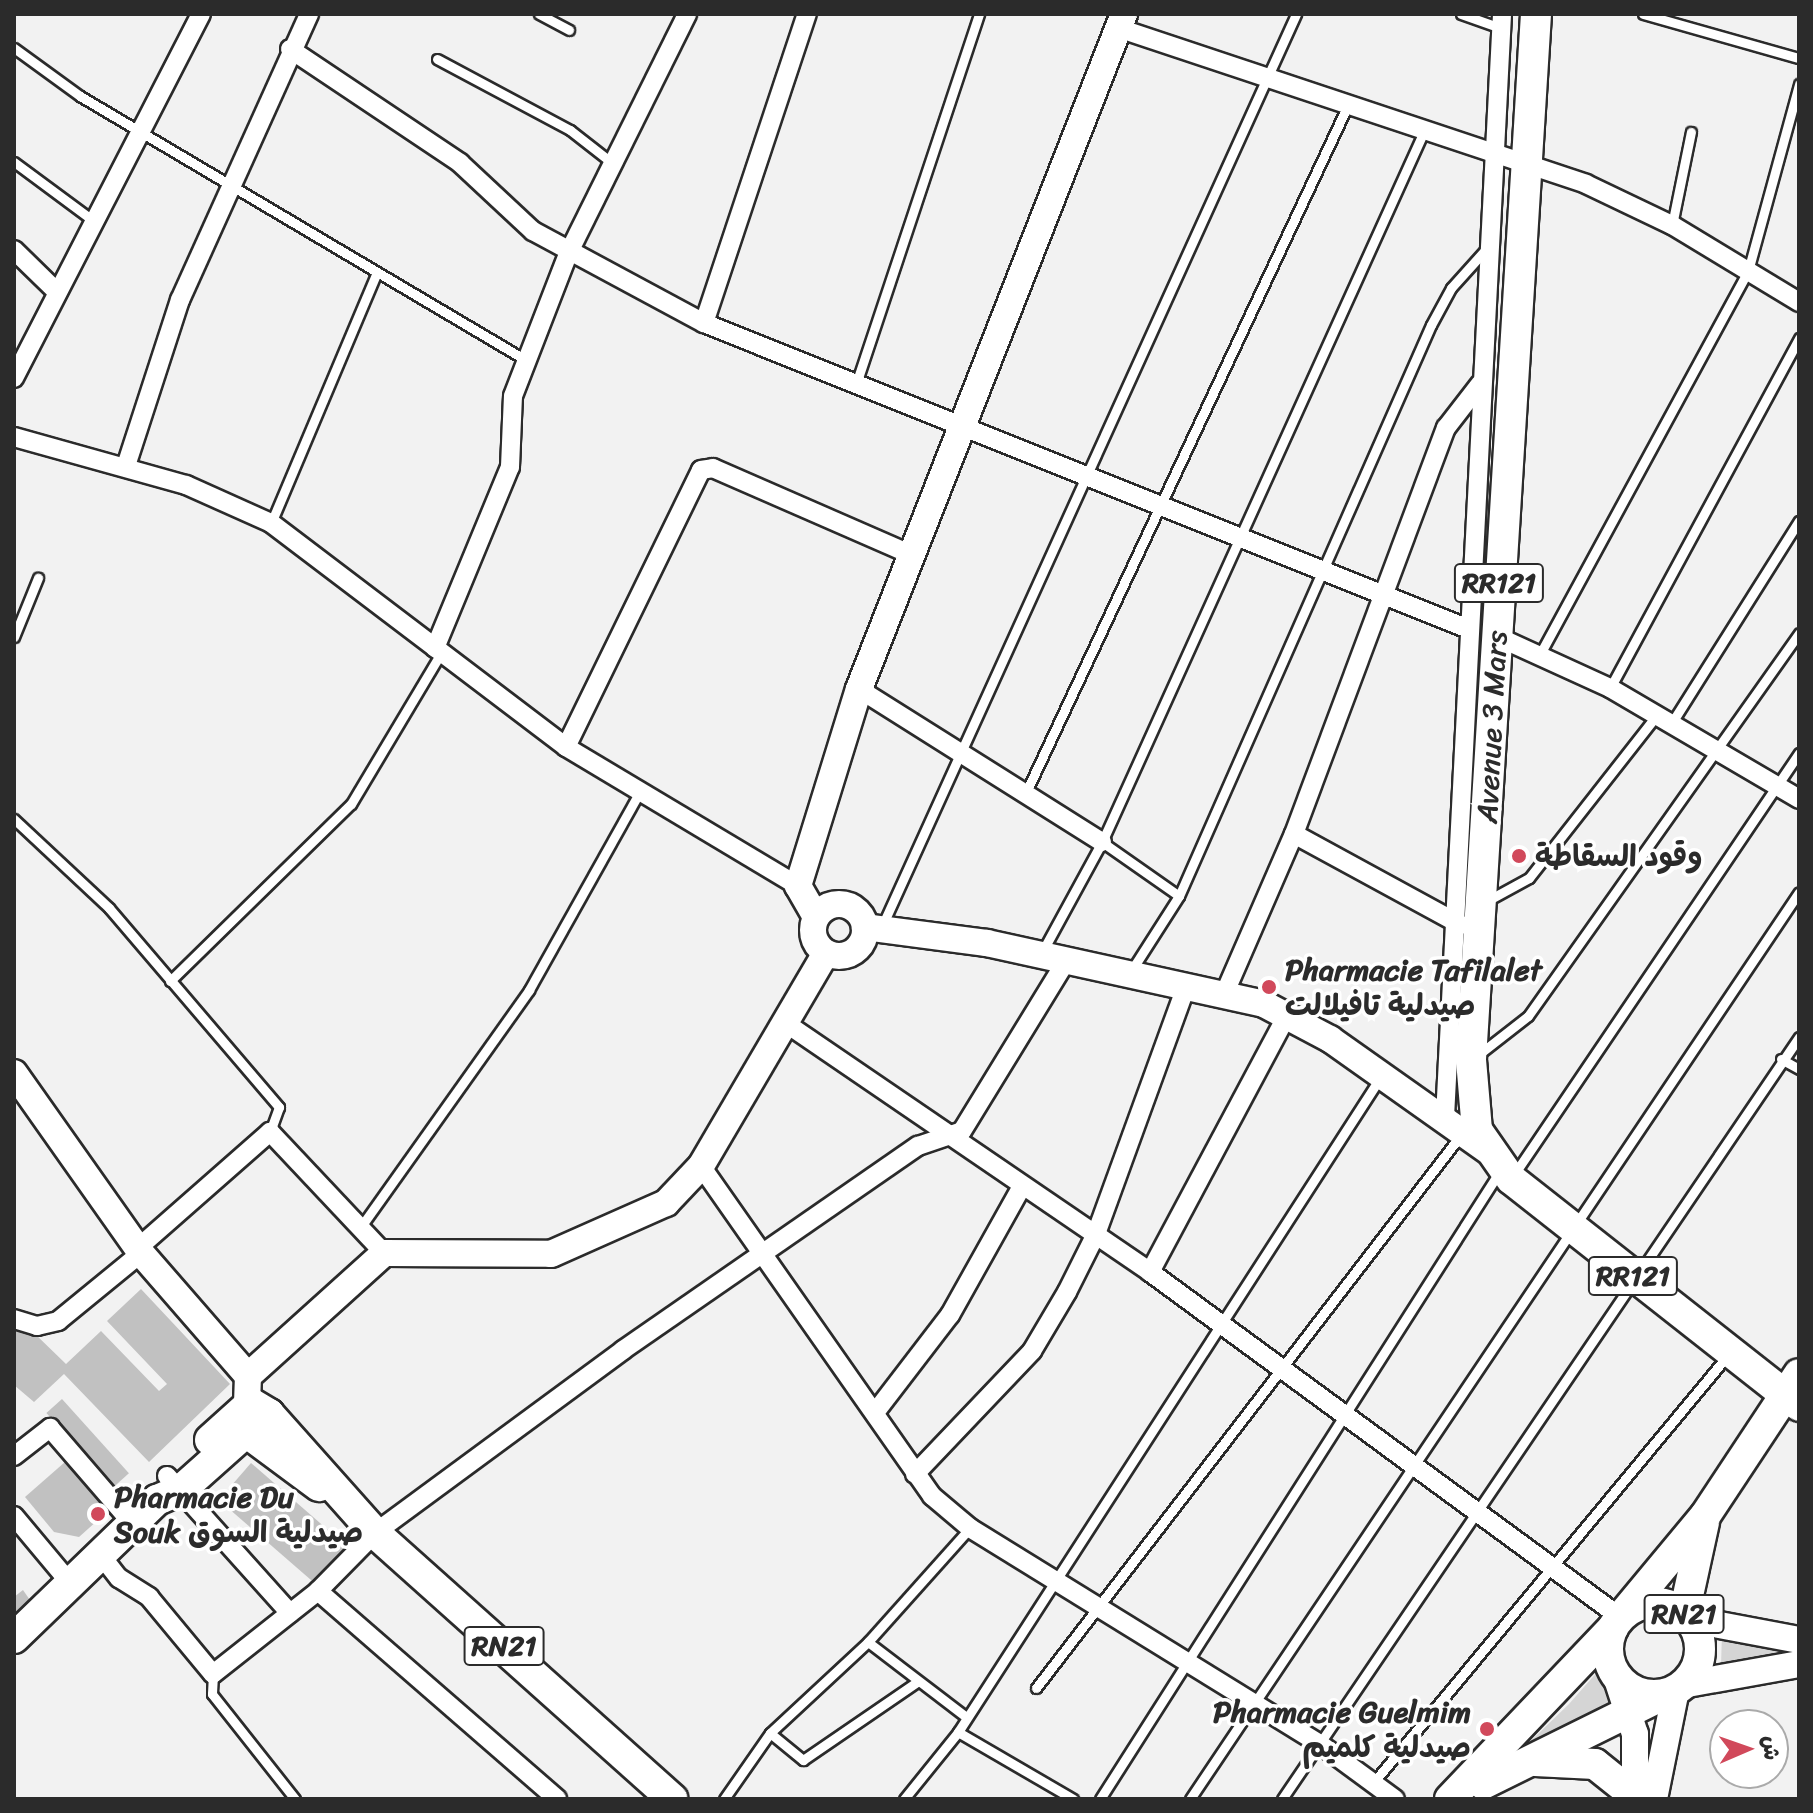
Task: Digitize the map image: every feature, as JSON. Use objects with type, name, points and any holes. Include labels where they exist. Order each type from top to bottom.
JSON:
[{"type":"main road","name":"Avenue 3 Mars","points":[[1481,1150],[1472,1104],[1471,1060],[1485,902],[1496,636],[1536,14]]},
{"type":"main road","name":"RR121","points":[[1481,1150],[1568,1227],[1730,1352],[1794,1392]]},
{"type":"main road","name":"RN21","points":[[1450,1799],[1619,1619],[1705,1516],[1794,1392]]},
{"type":"main road","points":[[14,1638],[249,1414]]},
{"type":"main road","name":"RN21","points":[[249,1414],[375,1533],[673,1799]]},
{"type":"main road","name":"RN21","points":[[1674,1690],[1700,1647],[1686,1616],[1705,1516]]},
{"type":"main road","name":"RN21","points":[[1616,1676],[1608,1652],[1619,1619],[1655,1603],[1686,1616]]},
{"type":"main road","points":[[1616,1676],[1632,1690],[1674,1690]]},
{"type":"main road","points":[[1458,1799],[1521,1762],[1674,1690]]},
{"type":"main road","points":[[1521,1762],[1595,1764],[1641,1798]]},
{"type":"street","points":[[14,378],[91,219],[201,14]]},
{"type":"street","points":[[126,466],[180,300],[290,49],[309,14]]},
{"type":"street","points":[[438,650],[510,467],[510,409],[568,254],[687,14]]},
{"type":"street","points":[[704,323],[807,14]]},
{"type":"street","points":[[798,886],[859,689],[1121,21],[1267,79],[1528,162],[1672,225],[1799,302]]},
{"type":"street","points":[[1481,1150],[1453,922],[1466,628],[1502,21]]},
{"type":"street","points":[[290,49],[460,163],[568,254],[704,323],[963,424],[1242,541],[1380,592],[1466,628]]},
{"type":"street","points":[[14,250],[57,292]]},
{"type":"street","points":[[1223,997],[1294,834],[1380,592],[1446,428],[1480,384]]},
{"type":"street","points":[[14,437],[126,466],[271,523],[566,747],[638,795],[798,886],[816,917],[813,933],[826,953]]},
{"type":"street","points":[[566,747],[701,470],[713,468],[912,555]]},
{"type":"street","points":[[1496,636],[1610,688],[1799,799]]},
{"type":"street","points":[[859,689],[1028,788],[1102,842]]},
{"type":"street","points":[[1294,834],[1453,922],[1482,932]]},
{"type":"street","points":[[816,917],[845,904],[873,928],[1039,957],[1288,1014],[1481,1150]]},
{"type":"street","points":[[826,953],[854,952],[873,928]]},
{"type":"street","points":[[14,1319],[37,1326],[58,1321],[270,1132],[384,1253],[551,1254],[666,1203],[701,1166],[826,953]]},
{"type":"street","points":[[100,1554],[119,1578],[149,1597],[213,1674],[318,1591],[375,1533],[763,1252],[918,1146],[950,1138],[967,1125],[1065,963]]},
{"type":"street","points":[[915,1474],[1032,1351],[1096,1234],[1185,990]]},
{"type":"street","points":[[1150,1272],[1288,1014]]},
{"type":"street","points":[[784,1022],[1150,1272],[1409,1465],[1552,1566],[1619,1619]]},
{"type":"street","points":[[14,1073],[249,1414],[384,1253]]},
{"type":"street","points":[[701,1166],[877,1410],[915,1474],[970,1528],[1320,1744],[1395,1799]]},
{"type":"street","points":[[877,1410],[950,1315],[1022,1186]]},
{"type":"street","points":[[14,1456],[50,1428],[132,1523]]},
{"type":"street","points":[[168,1489],[290,1613]]},
{"type":"street","points":[[14,1516],[70,1583]]},
{"type":"street","points":[[318,1591],[557,1799]]},
{"type":"street","points":[[1686,1616],[1799,1640]]},
{"type":"street","points":[[1641,1798],[1674,1690],[1799,1664]]},
{"type":"street","points":[[1616,1676],[1630,1712],[1641,1798]]},
{"type":"lane","points":[[539,14],[569,30]]},
{"type":"lane","points":[[856,384],[979,14]]},
{"type":"lane","points":[[873,928],[960,748],[1296,14]]},
{"type":"lane","points":[[1461,14],[1502,21]]},
{"type":"lane","points":[[1643,14],[1799,58]]},
{"type":"lane","points":[[14,48],[138,130],[231,181],[529,362]]},
{"type":"lane","points":[[437,59],[570,130],[611,162]]},
{"type":"lane","points":[[1540,654],[1748,271],[1799,84]]},
{"type":"lane","points":[[1028,788],[1348,105]]},
{"type":"lane","points":[[1039,957],[1102,842],[1242,541],[1425,129]]},
{"type":"lane","points":[[1672,225],[1691,132]]},
{"type":"lane","points":[[14,162],[91,219]]},
{"type":"lane","points":[[1127,977],[1179,896],[1319,569],[1431,325],[1451,288],[1488,248]]},
{"type":"lane","points":[[271,523],[377,272]]},
{"type":"lane","points":[[1610,688],[1799,338]]},
{"type":"lane","points":[[1485,902],[1529,878],[1664,719],[1799,521]]},
{"type":"lane","points":[[15,633],[38,578]]},
{"type":"lane","points":[[1471,1060],[1528,1016],[1799,633]]},
{"type":"lane","points":[[170,981],[351,804],[438,650]]},
{"type":"lane","points":[[1036,1688],[1096,1604],[1279,1367],[1481,1150],[1776,786],[1799,753]]},
{"type":"lane","points":[[360,1228],[529,990],[638,795]]},
{"type":"lane","points":[[1459,804],[1489,808]]},
{"type":"lane","points":[[14,819],[109,908],[279,1107],[270,1132]]},
{"type":"lane","points":[[1102,842],[1179,896]]},
{"type":"lane","points":[[1190,1799],[1568,1227],[1799,892]]},
{"type":"lane","points":[[1282,1799],[1781,1059],[1799,1037]]},
{"type":"lane","points":[[1781,1059],[1799,1069]]},
{"type":"lane","points":[[904,1799],[958,1732],[1216,1323],[1381,1077]]},
{"type":"lane","points":[[1100,1799],[1341,1413],[1481,1150]]},
{"type":"lane","points":[[1373,1783],[1730,1352]]},
{"type":"lane","points":[[724,1799],[770,1733],[868,1642],[970,1528]]},
{"type":"lane","points":[[868,1642],[966,1717]]},
{"type":"lane","points":[[213,1674],[212,1694],[295,1799]]},
{"type":"lane","points":[[770,1733],[803,1760],[917,1682]]},
{"type":"lane","points":[[958,1732],[1073,1799]]},
{"type":"shaded area","points":[[1722,1631],[1799,1650],[1799,1654],[1721,1667]]},
{"type":"shaded area","points":[[1606,1662],[1622,1703],[1510,1761],[1569,1704]]},
{"type":"building","points":[[141,1289],[230,1384],[149,1462],[64,1374],[34,1402],[14,1385],[14,1329],[32,1331],[66,1364],[101,1331],[159,1391],[167,1384],[107,1321]]},
{"type":"building","points":[[62,1399],[129,1473],[113,1487],[46,1413]]},
{"type":"building","points":[[65,1462],[107,1512],[79,1537],[54,1532],[25,1497]]},
{"type":"building","points":[[251,1463],[351,1550],[318,1587],[219,1500]]},
{"type":"building","points":[[23,1590],[32,1603],[14,1619],[14,1597]]},
{"type":"place","name":"وقود السقاطة","points":[[1519,856]]},
{"type":"place","name":"Pharmacie Tafilalet صيدلية تافيلالت","points":[[1269,987]]},
{"type":"place","name":"Pharmacie Du Souk صيدلية السوق","points":[[98,1514]]},
{"type":"place","name":"Pharmacie Guelmim صيدلية كلميم","points":[[1487,1729]]}]
